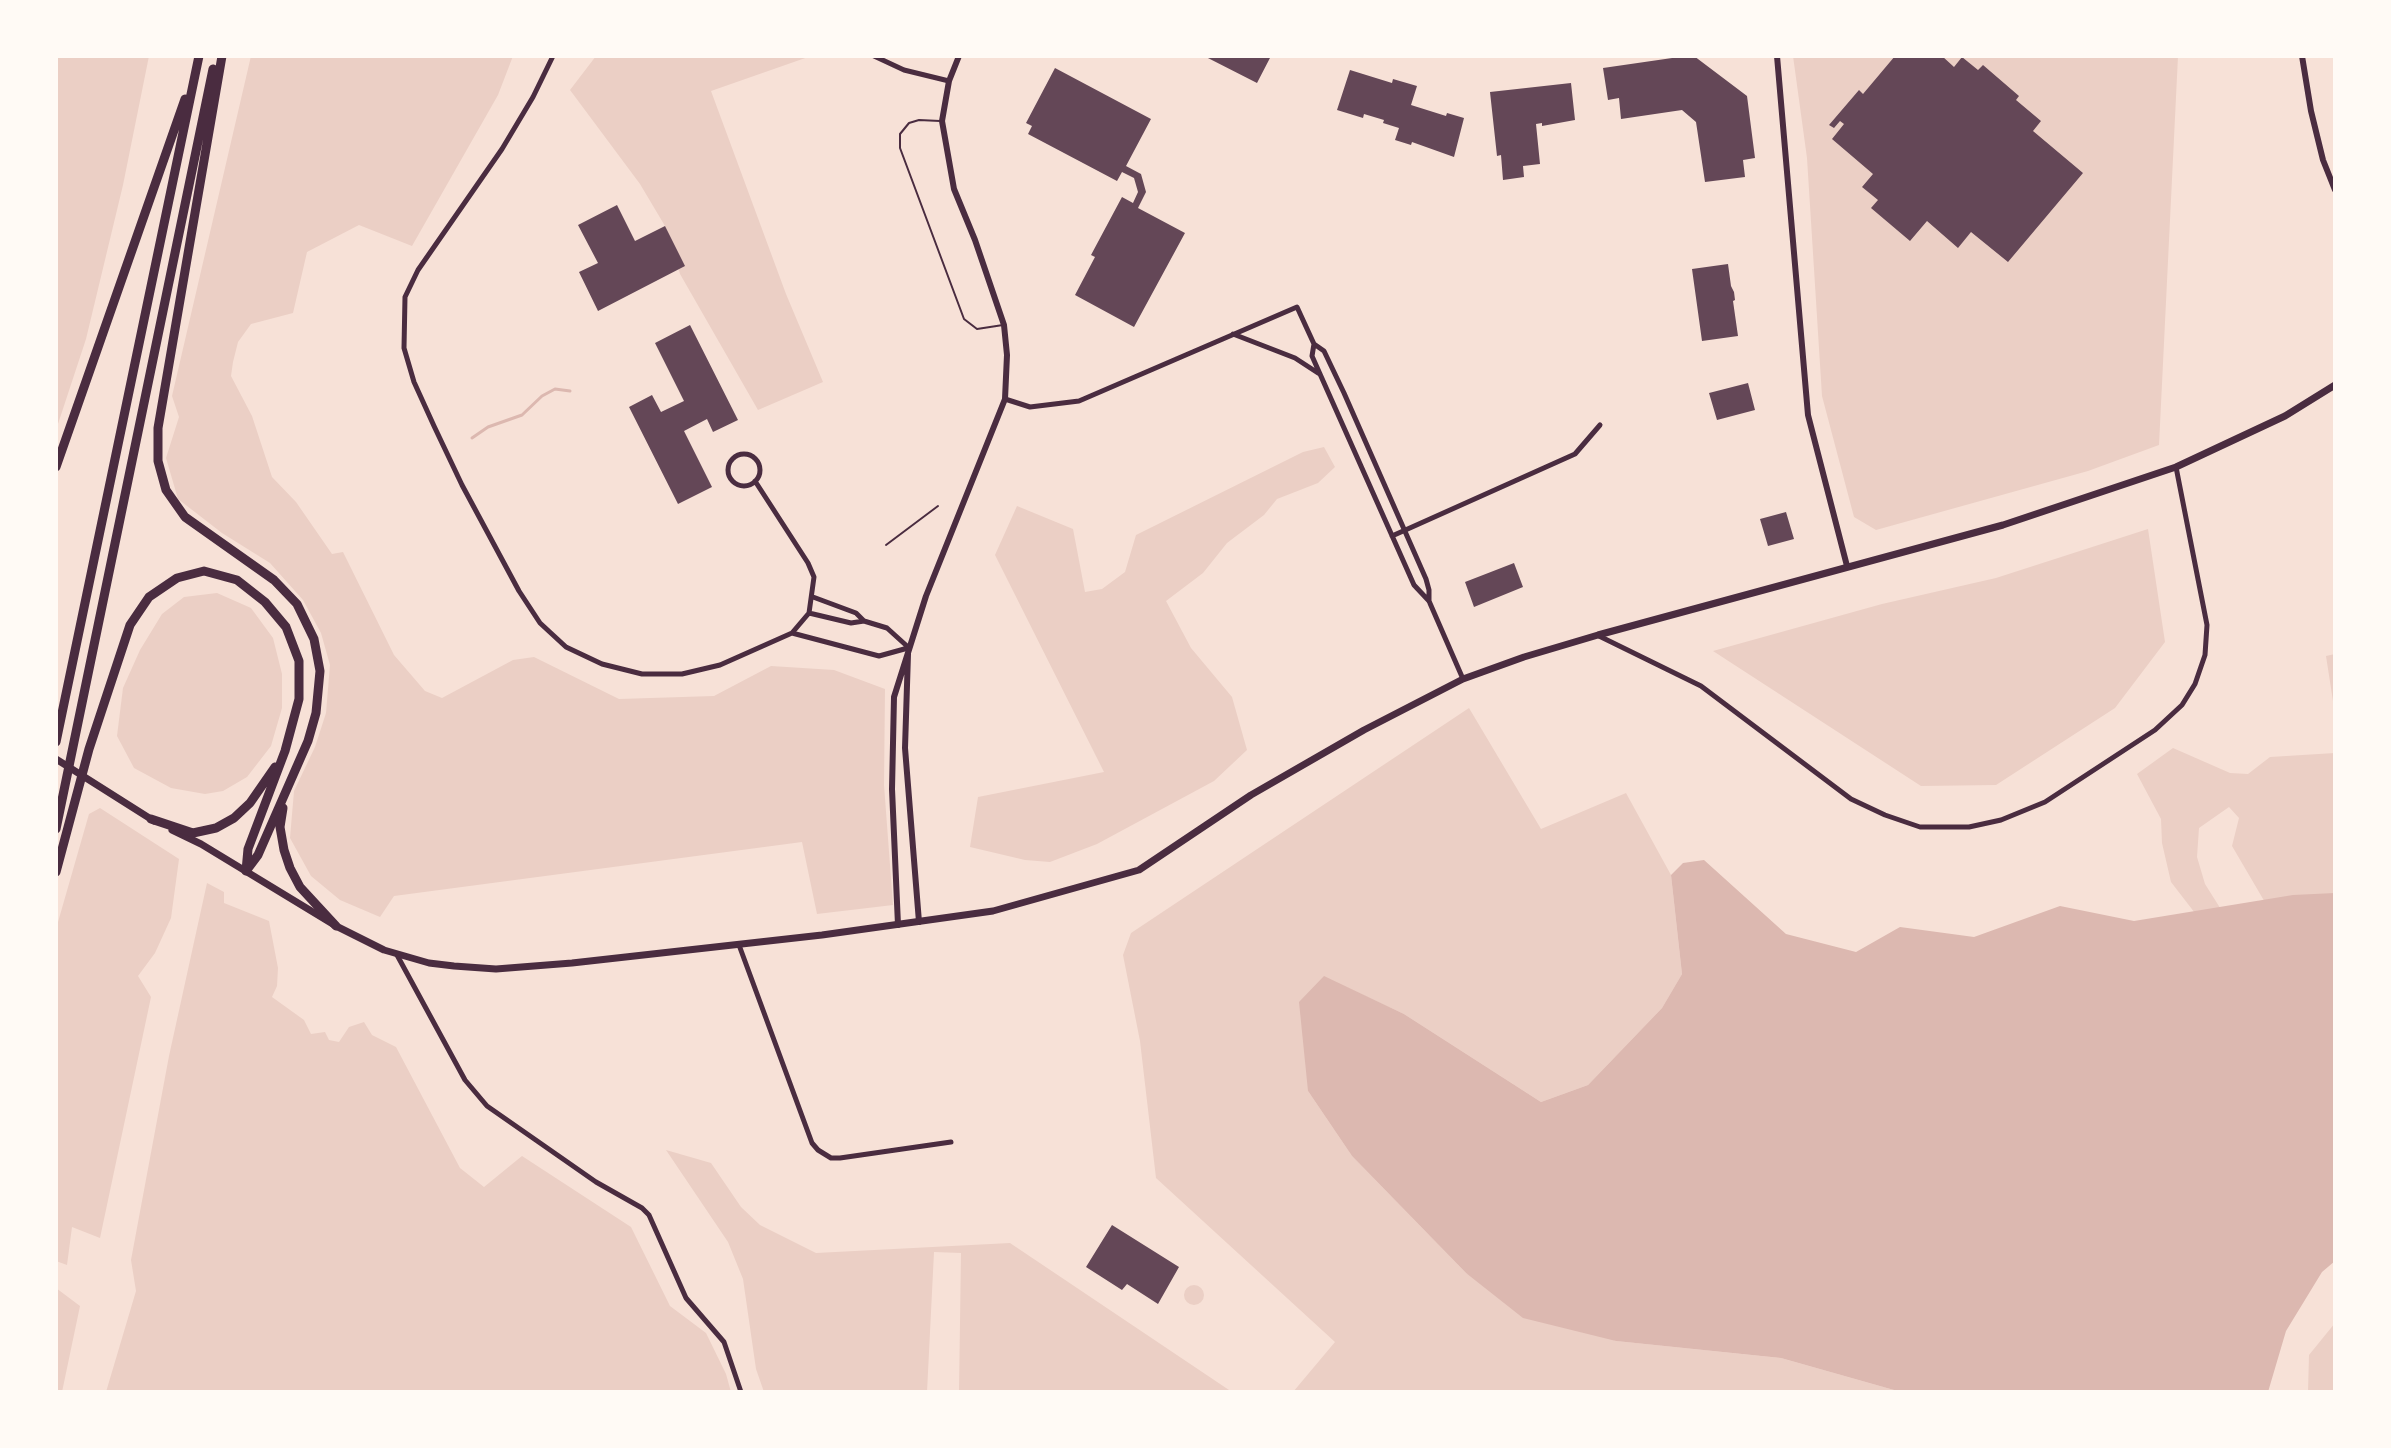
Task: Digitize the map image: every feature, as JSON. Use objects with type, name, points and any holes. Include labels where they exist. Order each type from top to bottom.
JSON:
[{"type":"highway","points":[[56,829],[219,56]]},
{"type":"highway","points":[[219,56],[158,428],[157,455],[166,490],[185,517],[279,585],[297,604],[310,628],[320,664],[319,697],[308,741],[258,855],[246,871]]},
{"type":"highway","points":[[56,467],[198,61]]},
{"type":"highway","points":[[56,742],[198,61]]},
{"type":"highway","points":[[56,872],[89,749],[130,625],[149,597],[177,578],[204,571],[237,580],[265,602],[286,627],[299,661],[299,699],[285,751],[248,849],[246,871]]},
{"type":"highway","points":[[56,715],[74,659]]},
{"type":"highway","points":[[151,819],[193,833],[216,828],[234,818],[250,803],[285,751]]},
{"type":"highway","points":[[284,794],[280,827],[290,868],[300,887],[336,926]]},
{"type":"main road","points":[[56,759],[151,819],[201,844],[336,926],[397,955],[429,963],[496,969],[739,945],[993,911],[1139,870],[1251,795],[1364,730],[1463,679],[1598,635],[2003,525],[2176,467],[2285,416],[2335,385]]},
{"type":"street","points":[[553,56],[502,149],[409,286],[405,297],[404,348],[414,382],[462,485],[519,591],[540,623],[566,647],[602,664],[642,674],[682,674],[720,665],[792,633],[809,613],[814,577],[755,481]]},
{"type":"street","points":[[874,56],[904,70],[949,81]]},
{"type":"street","points":[[898,925],[892,739],[894,697],[926,596],[1005,399],[1007,355],[1004,325],[981,254],[954,189],[942,121],[949,81],[959,56]]},
{"type":"street","points":[[1777,56],[1808,415],[1847,566]]},
{"type":"street","points":[[2302,56],[2308,101],[2323,160],[2335,190]]},
{"type":"street","points":[[1005,399],[1030,407],[1079,401],[1297,307],[1314,344],[1324,351],[1405,530],[1429,590],[1429,601]]},
{"type":"street","points":[[1232,334],[1295,358],[1320,374]]},
{"type":"street","points":[[1314,344],[1312,356],[1392,536],[1414,585],[1429,601],[1463,679]]},
{"type":"street","points":[[1392,536],[1575,454],[1600,425]]},
{"type":"street","points":[[751,455],[758,462],[760,472],[755,481],[740,485],[731,479],[729,464],[736,456],[751,455]]},
{"type":"street","points":[[1598,635],[1709,691],[1851,799],[1885,815],[1929,828],[1969,827],[2001,820],[2045,802],[2155,730],[2182,705],[2195,684],[2205,655],[2207,625],[2176,467]]},
{"type":"street","points":[[813,597],[856,613],[864,621]]},
{"type":"street","points":[[809,613],[851,623],[864,621],[887,628],[908,648],[905,748],[919,922]]},
{"type":"street","points":[[792,633],[879,656],[908,648]]},
{"type":"street","points":[[739,945],[812,1143],[818,1150],[831,1158],[840,1158],[951,1142]]},
{"type":"street","points":[[397,955],[465,1080],[487,1106],[649,1215],[686,1298],[724,1342],[741,1392]]},
{"type":"lane","points":[[942,121],[909,123],[900,134],[900,148],[964,319],[980,330],[1004,325]]},
{"type":"path","points":[[886,545],[938,506]]},
{"type":"shaded area","points":[[56,56],[149,56],[123,185],[86,339],[56,430]]},
{"type":"shaded area","points":[[251,56],[513,56],[498,95],[412,246],[359,225],[307,252],[293,313],[251,324],[238,342],[233,362],[231,376],[252,416],[272,477],[296,502],[332,554],[343,552],[394,655],[425,691],[442,698],[513,660],[534,657],[619,699],[714,696],[771,666],[834,670],[885,689],[884,785],[893,905],[817,914],[802,842],[394,896],[380,917],[340,900],[311,876],[290,838],[294,791],[315,747],[326,713],[330,665],[321,633],[303,600],[270,563],[222,533],[178,499],[166,458],[179,417],[172,396]]},
{"type":"shaded area","points":[[596,56],[811,56],[711,91],[786,294],[823,382],[758,410],[680,274],[665,226],[640,184],[570,90]]},
{"type":"shaded area","points":[[1793,56],[2178,56],[2159,445],[2088,471],[1876,530],[1854,517],[1822,396],[1807,158]]},
{"type":"shaded area","points":[[1324,447],[1335,467],[1318,483],[1277,499],[1264,515],[1227,543],[1203,573],[1166,601],[1191,648],[1232,697],[1247,750],[1214,781],[1097,844],[1050,862],[1025,860],[970,847],[978,797],[1104,772],[995,555],[1017,506],[1073,529],[1085,592],[1102,589],[1125,572],[1136,535],[1303,452]]},
{"type":"shaded area","points":[[2148,529],[2165,642],[2115,708],[1996,785],[1921,786],[1713,651],[1882,604],[1996,578]]},
{"type":"shaded area","points":[[217,593],[251,608],[273,638],[282,674],[282,708],[271,746],[247,777],[223,791],[205,794],[171,788],[134,768],[117,736],[123,688],[140,650],[162,614],[184,597]]},
{"type":"shaded area","points":[[2335,654],[2335,714],[2326,656]]},
{"type":"shaded area","points":[[1469,708],[1541,829],[1626,793],[1671,875],[1682,974],[1662,1008],[1588,1085],[1541,1102],[1404,1014],[1324,977],[1308,1091],[1352,1156],[1466,1273],[1616,1341],[1781,1358],[1901,1392],[1293,1392],[1335,1342],[1156,1178],[1140,1041],[1123,955],[1131,933]]},
{"type":"shaded area","points":[[2173,748],[2230,773],[2248,774],[2270,757],[2335,753],[2335,902],[2266,904],[2232,846],[2239,818],[2229,807],[2199,828],[2197,857],[2205,884],[2222,911],[2198,917],[2171,882],[2162,843],[2161,819],[2137,774]]},
{"type":"shaded area","points":[[100,808],[179,859],[171,918],[155,953],[138,976],[151,997],[100,1238],[72,1227],[67,1265],[56,1261],[56,929],[89,814]]},
{"type":"shaded area","points":[[1704,860],[1786,934],[1856,952],[1900,927],[1974,937],[2060,906],[2134,921],[2293,895],[2335,893],[2335,1261],[2322,1272],[2286,1331],[2268,1392],[1901,1392],[1781,1358],[1616,1341],[1523,1318],[1466,1273],[1352,1156],[1308,1091],[1299,1002],[1324,976],[1404,1014],[1541,1102],[1588,1085],[1662,1008],[1682,974],[1671,875],[1683,863]]},
{"type":"shaded area","points":[[207,883],[224,892],[224,903],[269,921],[278,968],[277,986],[272,997],[304,1020],[311,1034],[325,1032],[329,1040],[339,1042],[349,1027],[364,1022],[372,1035],[396,1047],[460,1168],[484,1187],[522,1156],[631,1227],[670,1306],[706,1333],[726,1374],[731,1392],[106,1392],[136,1291],[131,1260],[169,1056]]},
{"type":"shaded area","points":[[666,1150],[711,1163],[741,1207],[760,1225],[816,1253],[1010,1243],[1232,1392],[959,1392],[961,1253],[934,1252],[927,1392],[764,1392],[756,1369],[743,1279],[728,1242]]},
{"type":"shaded area","points":[[1190,1285],[1198,1285],[1204,1295],[1198,1305],[1190,1305],[1184,1299],[1184,1291]]},
{"type":"shaded area","points":[[56,1288],[80,1306],[62,1392],[56,1392]]},
{"type":"shaded area","points":[[2335,1323],[2335,1392],[2308,1392],[2309,1355]]},
{"type":"building","points":[[1204,56],[1271,56],[1257,83]]},
{"type":"building","points":[[1694,56],[1747,96],[1755,158],[1743,160],[1745,177],[1705,182],[1696,122],[1682,110],[1621,119],[1619,98],[1608,100],[1603,68]]},
{"type":"building","points":[[1895,56],[1942,56],[1954,67],[1962,57],[1978,70],[1983,65],[2019,96],[2016,100],[2041,121],[2033,131],[2083,173],[2008,262],[1971,232],[1958,248],[1927,221],[1910,241],[1871,208],[1878,200],[1862,187],[1873,174],[1832,139],[1844,124],[1840,121],[1834,128],[1829,125],[1859,90],[1863,94]]},
{"type":"building","points":[[1055,68],[1151,119],[1126,166],[1141,174],[1146,192],[1138,208],[1185,233],[1134,327],[1075,295],[1095,257],[1091,255],[1122,197],[1133,203],[1138,192],[1134,178],[1122,172],[1117,181],[1028,134],[1032,126],[1026,123]]},
{"type":"building","points":[[1350,70],[1392,83],[1393,79],[1417,86],[1411,105],[1464,118],[1454,157],[1412,142],[1411,145],[1395,140],[1399,128],[1383,123],[1384,120],[1364,114],[1363,118],[1337,110]]},
{"type":"building","points":[[1571,83],[1575,120],[1542,126],[1542,123],[1536,124],[1540,164],[1523,166],[1524,177],[1503,180],[1501,155],[1497,156],[1490,92]]},
{"type":"building","points":[[617,205],[635,241],[665,226],[685,266],[598,311],[579,272],[598,263],[578,225]]},
{"type":"building","points":[[1728,264],[1738,336],[1702,341],[1692,269]]},
{"type":"building","points":[[690,325],[738,420],[713,432],[707,419],[684,431],[712,487],[678,504],[629,407],[652,395],[661,412],[684,401],[655,343]]},
{"type":"building","points":[[1748,383],[1755,410],[1717,420],[1709,393]]},
{"type":"building","points":[[1786,512],[1794,539],[1768,546],[1760,519]]},
{"type":"building","points":[[1514,563],[1523,587],[1474,607],[1465,582]]},
{"type":"building","points":[[1112,1225],[1179,1267],[1158,1304],[1127,1284],[1122,1290],[1086,1267]]},
{"type":"waterway","points":[[472,438],[488,427],[522,415],[542,396],[555,389],[570,391]]}]
